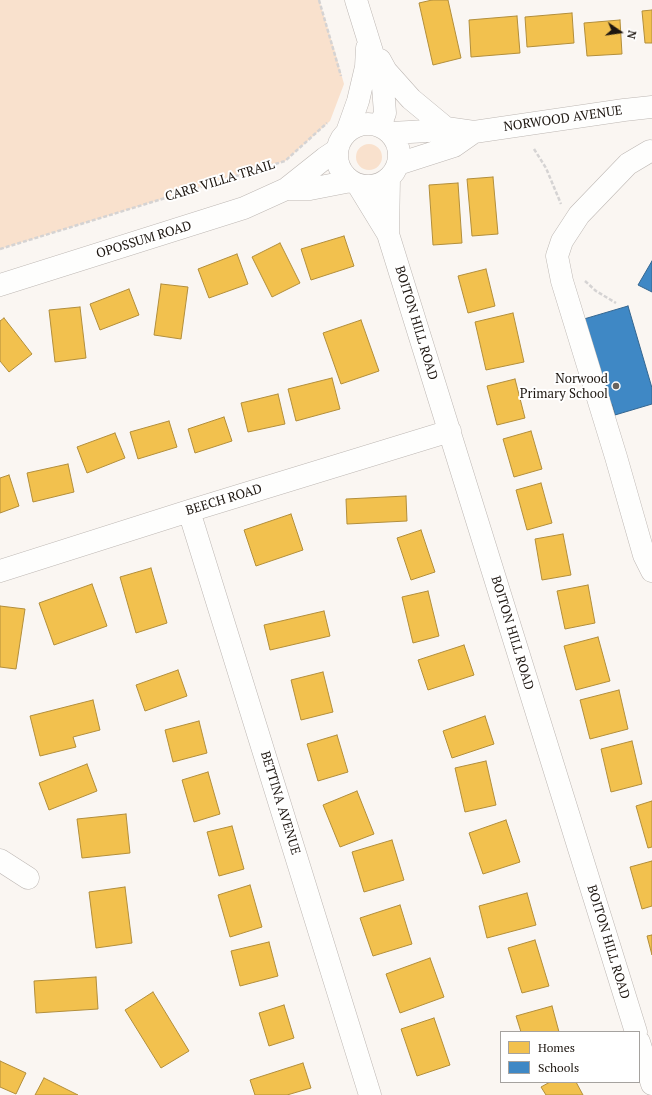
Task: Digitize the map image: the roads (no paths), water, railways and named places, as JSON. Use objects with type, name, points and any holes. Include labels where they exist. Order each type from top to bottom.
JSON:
[{"type":"street","points":[[356,0],[383,87],[385,130]]},
{"type":"street","points":[[368,38],[386,71],[411,99],[446,128]]},
{"type":"street","points":[[338,134],[363,124],[372,124],[385,130],[395,140],[398,148],[399,156],[393,171],[382,183],[374,186],[366,186],[354,183],[344,175],[337,159],[338,134],[358,101],[366,67],[368,38]]},
{"type":"street","name":"NORWOOD AVENUE","points":[[385,130],[430,131],[446,128],[474,132],[652,107]]},
{"type":"street","name":"NORWOOD AVENUE","points":[[393,171],[454,146],[474,132]]},
{"type":"street","name":"OPOSSUM ROAD","points":[[0,285],[244,208],[286,188],[325,158],[338,134]]},
{"type":"street","points":[[650,151],[628,164],[579,215],[562,241],[557,256],[562,281],[614,450],[644,555],[652,571]]},
{"type":"street","name":"BOITON HILL ROAD","points":[[388,234],[393,171]]},
{"type":"street","name":"OPOSSUM ROAD","points":[[286,188],[310,189],[354,183]]},
{"type":"street","name":"BOITON HILL ROAD","points":[[354,183],[388,234],[636,1031]]},
{"type":"street","name":"BEECH ROAD","points":[[0,571],[189,511],[450,432]]},
{"type":"street","name":"BETTINA AVENUE","points":[[189,511],[370,1095]]},
{"type":"street","points":[[0,860],[28,878]]},
{"type":"street","points":[[640,1045],[652,1084]]},
{"type":"place","name":"Norwood Primary School","points":[[616,386]]}]
